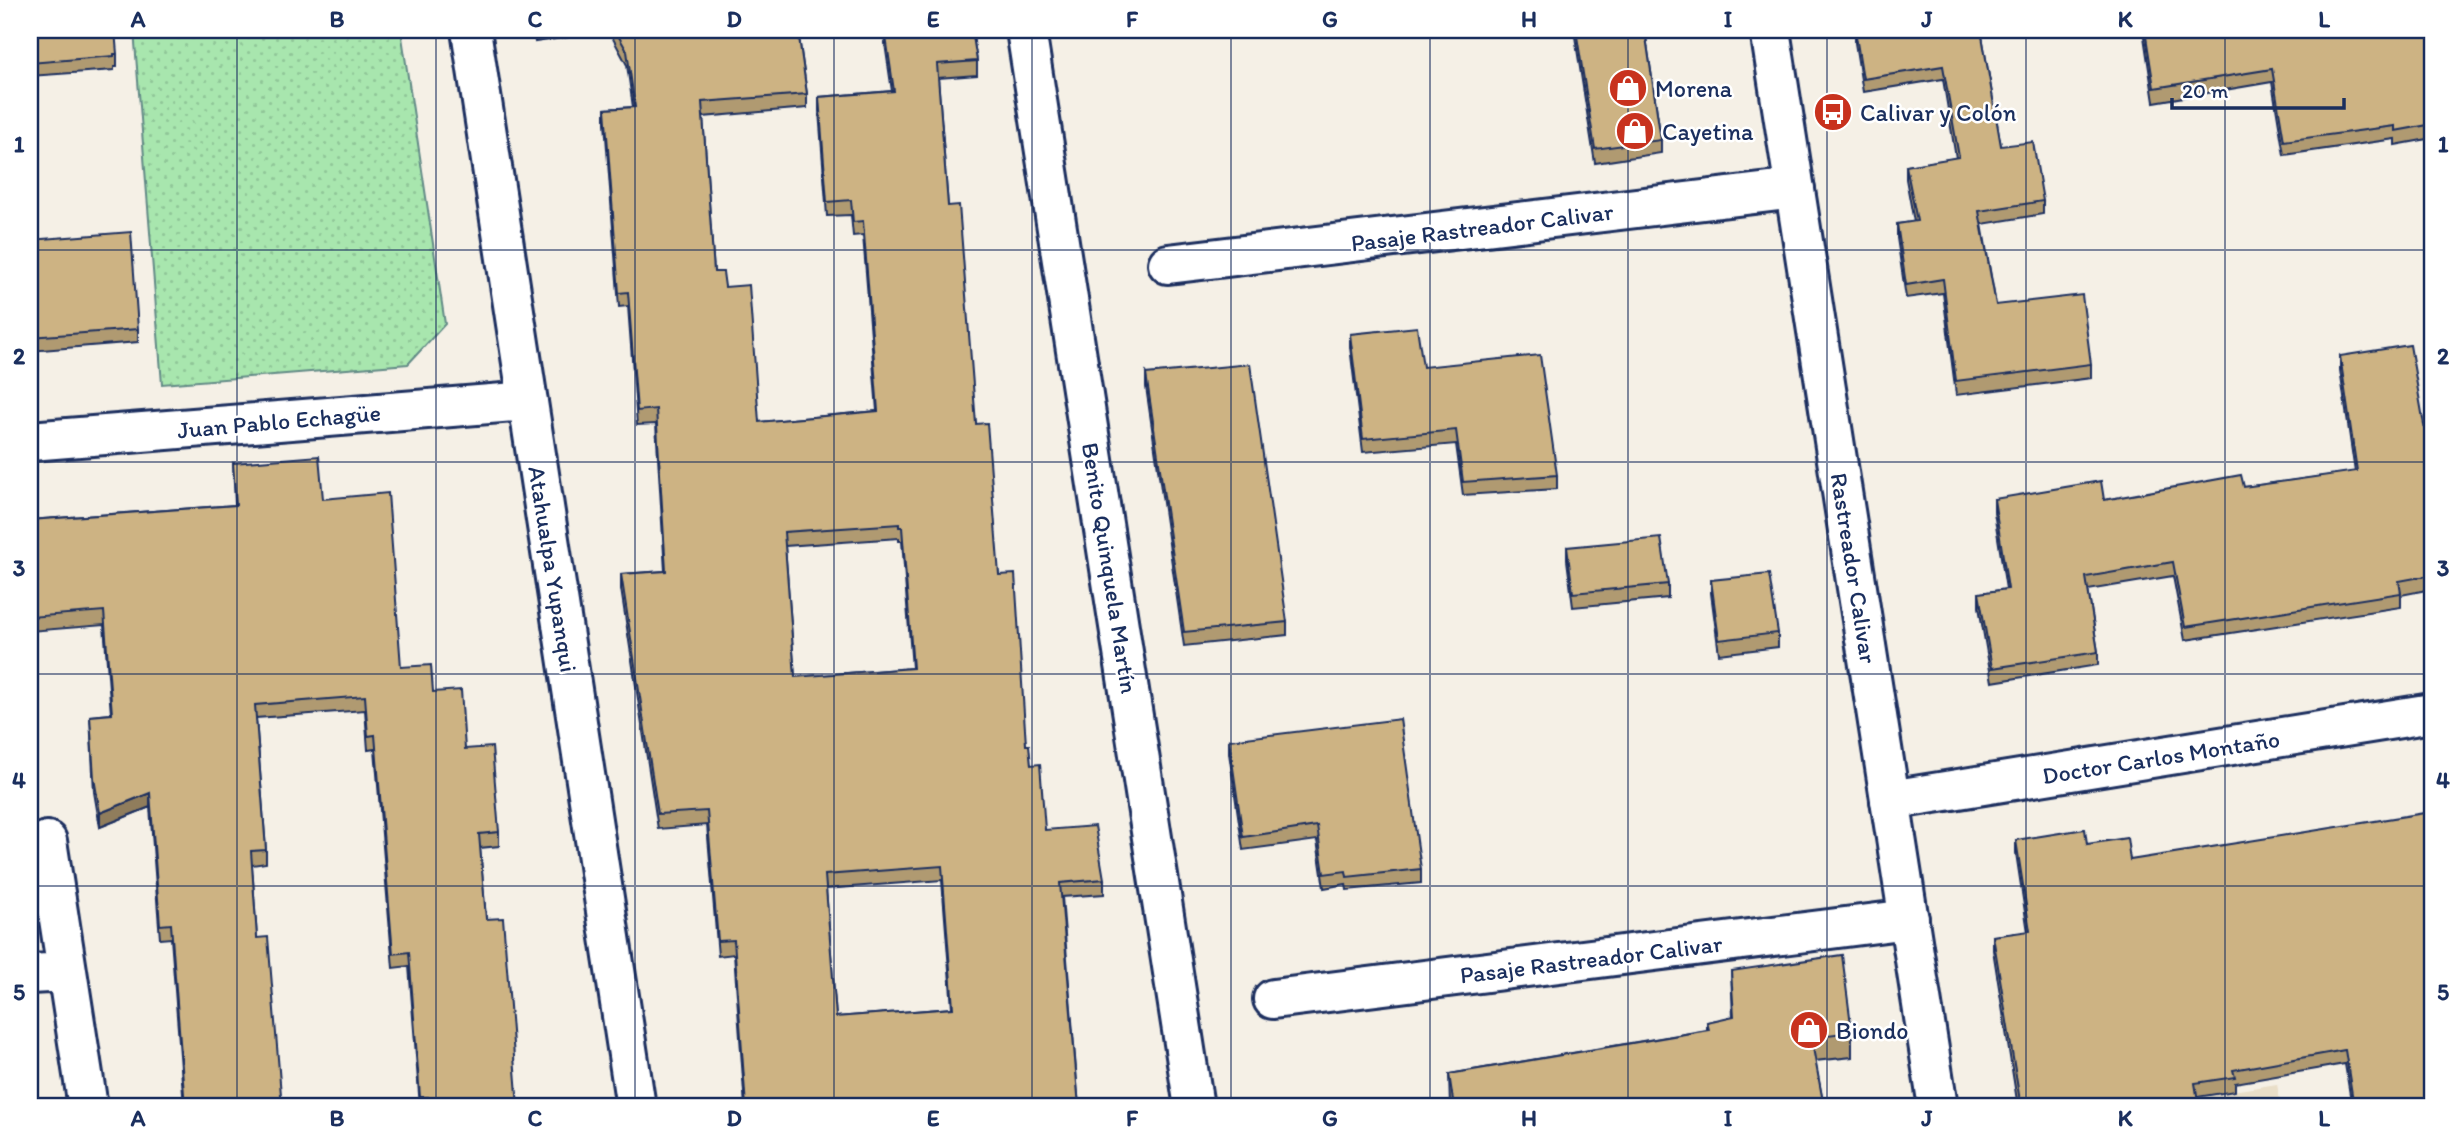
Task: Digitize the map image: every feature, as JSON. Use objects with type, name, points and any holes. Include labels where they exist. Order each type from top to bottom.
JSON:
[{"type":"street","name":"Atahualpa Yupanqui","points":[[471,30],[636,1107]]},
{"type":"street","name":"Benito Quinquela Martín","points":[[1027,30],[1194,1107]]},
{"type":"street","name":"Rastreador Calivar","points":[[1770,30],[1938,1107]]},
{"type":"street","name":"Pasaje Rastreador Calivar","points":[[1168,264],[1795,189]]},
{"type":"street","name":"Juan Pablo Echagüe","points":[[30,441],[528,401]]},
{"type":"street","name":"Doctor Carlos Montaño","points":[[1891,800],[2432,713]]},
{"type":"street","points":[[47,841],[88,1107]]},
{"type":"street","name":"Pasaje Rastreador Calivar","points":[[1273,999],[1909,919]]},
{"type":"street","points":[[30,974],[67,972]]},
{"type":"shaded area","points":[[2277,1084],[2281,1107],[2131,1107]]},
{"type":"green space","points":[[134,30],[401,30],[445,324],[408,364],[162,384]]},
{"type":"building","points":[[30,30],[115,30],[117,54],[30,63]]},
{"type":"building","points":[[615,30],[798,30],[807,94],[702,102],[714,272],[723,272],[725,287],[749,285],[759,422],[878,411],[863,221],[853,222],[851,200],[827,202],[819,97],[894,91],[885,30],[972,30],[977,61],[937,64],[948,206],[959,205],[976,424],[987,423],[999,575],[1015,574],[1026,745],[1029,745],[1031,765],[1040,764],[1045,830],[1095,826],[1104,879],[1060,883],[1079,1107],[746,1107],[734,940],[718,941],[707,811],[658,814],[621,574],[666,571],[656,409],[637,411],[628,292],[619,293],[605,109],[635,107],[627,51]],"holes":[[[899,524],[899,527],[902,527],[913,668],[795,677],[784,532]],[[942,866],[953,1008],[836,1017],[825,875]]]},
{"type":"building","points":[[1576,30],[1645,30],[1661,140],[1595,149]]},
{"type":"building","points":[[1855,30],[1981,30],[2001,146],[2033,142],[2043,201],[1979,211],[1996,305],[2082,295],[2091,364],[1956,381],[1943,279],[1906,285],[1897,224],[1917,221],[1906,166],[1959,157],[1943,66],[1863,79]]},
{"type":"building","points":[[2145,30],[2432,30],[2432,151],[2428,125],[2395,131],[2395,126],[2284,141],[2272,69],[2154,88]]},
{"type":"building","points":[[131,232],[138,329],[30,337],[30,240]]},
{"type":"building","points":[[1417,327],[1423,367],[1540,355],[1557,475],[1463,482],[1456,430],[1363,439],[1350,334]]},
{"type":"building","points":[[2410,345],[2426,436],[2432,435],[2432,575],[2399,581],[2401,593],[2185,627],[2173,562],[2086,577],[2098,652],[1992,668],[1979,593],[2008,589],[1994,499],[2101,481],[2104,500],[2241,475],[2244,487],[2357,471],[2340,356]]},
{"type":"building","points":[[1250,364],[1287,622],[1184,632],[1146,374]]},
{"type":"building","points":[[319,456],[323,499],[388,493],[401,667],[431,665],[433,692],[461,690],[465,749],[492,747],[499,832],[479,834],[486,919],[503,918],[518,1107],[429,1107],[428,1097],[420,1097],[409,952],[393,954],[375,735],[368,736],[365,696],[255,705],[266,850],[251,851],[257,938],[268,937],[282,1107],[185,1107],[171,924],[160,925],[150,793],[100,813],[94,778],[90,716],[112,714],[104,611],[30,617],[30,520],[236,505],[233,463]]},
{"type":"building","points":[[1661,538],[1668,584],[1573,593],[1567,547]]},
{"type":"building","points":[[1769,574],[1778,633],[1719,640],[1711,580]]},
{"type":"building","points":[[1400,719],[1421,869],[1347,877],[1346,871],[1324,874],[1317,826],[1243,837],[1229,740]]},
{"type":"building","points":[[2431,812],[2432,1107],[2354,1107],[2345,1050],[2233,1070],[2235,1077],[2195,1083],[2199,1107],[2021,1107],[1993,936],[2030,931],[2016,840],[2085,829],[2087,844],[2127,838],[2130,860]]},
{"type":"building","points":[[1842,955],[1852,1032],[1811,1037],[1824,1107],[1454,1107],[1449,1074],[1709,1030],[1707,1022],[1734,1016],[1731,971]]},
{"type":"place","name":"Morena","points":[[1628,88]]},
{"type":"place","name":"Calivar y Colón","points":[[1833,112]]},
{"type":"place","name":"Cayetina","points":[[1635,131]]},
{"type":"place","name":"Biondo","points":[[1809,1030]]}]
